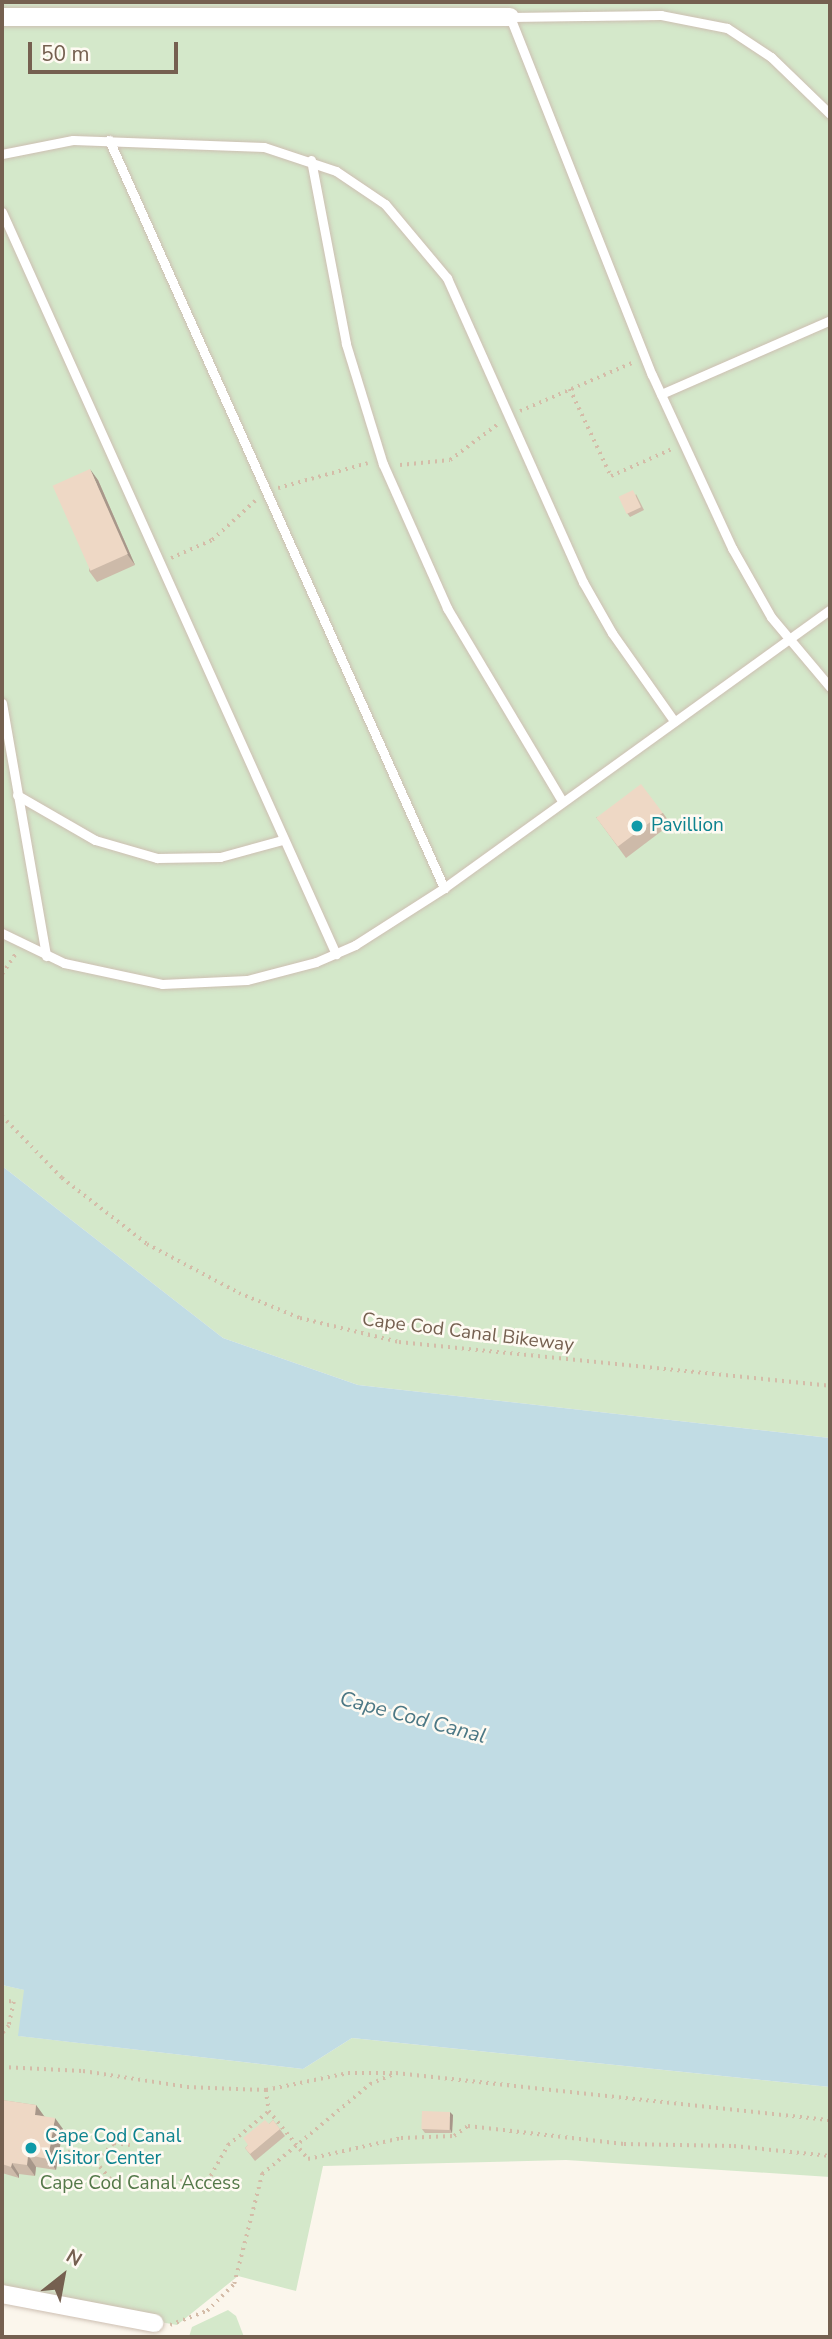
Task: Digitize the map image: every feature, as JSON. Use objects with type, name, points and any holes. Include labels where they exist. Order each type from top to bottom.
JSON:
[{"type":"street","points":[[2,17],[510,17]]},
{"type":"street","points":[[2,2294],[154,2323]]},
{"type":"lane","points":[[830,114],[771,57],[727,28],[661,15],[510,17],[661,394],[745,573],[789,640],[830,687]]},
{"type":"lane","points":[[109,139],[444,888]]},
{"type":"lane","points":[[2,154],[43,144],[109,139],[236,143],[311,160],[361,186],[385,204],[447,278],[587,591],[612,634],[674,720]]},
{"type":"lane","points":[[311,160],[346,344],[383,464],[447,608],[562,801]]},
{"type":"lane","points":[[2,212],[282,840],[336,954]]},
{"type":"lane","points":[[661,394],[830,320]]},
{"type":"lane","points":[[2,933],[46,956],[133,980],[214,984],[274,975],[336,954],[444,888],[830,610]]},
{"type":"lane","points":[[2,703],[46,956]]},
{"type":"lane","points":[[17,795],[94,840],[157,858],[220,857],[282,840]]},
{"type":"path","points":[[570,389],[611,477],[684,444]]},
{"type":"path","points":[[2,974],[22,944]]},
{"type":"path","name":"Cape Cod Canal Bikeway","points":[[2,1116],[62,1178],[147,1244],[239,1293],[300,1318],[399,1342],[830,1386]]},
{"type":"path","points":[[2,2000],[14,2002],[9,2026],[2,2034]]},
{"type":"path","points":[[2,2067],[83,2071],[187,2087],[266,2090],[348,2073],[396,2073],[830,2120]]},
{"type":"path","points":[[154,2323],[177,2325],[191,2320],[234,2284],[255,2189],[262,2175],[342,2112],[370,2084],[396,2073]]},
{"type":"path","points":[[266,2090],[268,2111],[308,2159],[401,2138],[454,2136],[468,2126],[624,2144],[734,2146],[830,2155]]},
{"type":"path","points":[[180,2181],[207,2182],[228,2145],[268,2111]]},
{"type":"path","points":[[97,2160],[114,2143],[130,2145]]},
{"type":"path","points":[[61,2151],[97,2160],[115,2185]]},
{"type":"green space","points":[[2,2],[830,2],[830,1438],[358,1385],[223,1338],[2,1166]]},
{"type":"green space","name":"Cape Cod Canal Access","points":[[2,1985],[25,1990],[19,2036],[303,2069],[352,2038],[830,2087],[830,2177],[566,2160],[323,2166],[296,2291],[238,2276],[177,2325],[2,2294]]},
{"type":"green space","points":[[228,2310],[236,2316],[244,2337],[189,2337],[192,2327]]},
{"type":"water","name":"Cape Cod Canal","points":[[2,1166],[223,1338],[358,1385],[830,1438],[830,2087],[352,2038],[303,2069],[18,2036],[24,1990],[2,1985]]},
{"type":"building","points":[[90,469],[128,554],[90,571],[53,486]]},
{"type":"building","points":[[633,490],[641,507],[627,514],[618,497]]},
{"type":"building","name":"Pavillion","points":[[641,784],[663,813],[618,846],[596,818]]},
{"type":"building","name":"Cape Cod Canal Visitor Center","points":[[2,2100],[36,2105],[35,2115],[55,2118],[48,2159],[28,2155],[27,2165],[12,2163],[11,2167],[2,2164]]},
{"type":"building","points":[[422,2111],[450,2112],[449,2130],[421,2129]]},
{"type":"building","points":[[265,2120],[269,2124],[273,2120],[280,2129],[250,2154],[245,2148],[248,2145],[243,2138]]},
{"type":"place","name":"Pavillion","points":[[637,826]]},
{"type":"place","name":"Cape Cod Canal Visitor Center","points":[[31,2148]]}]
